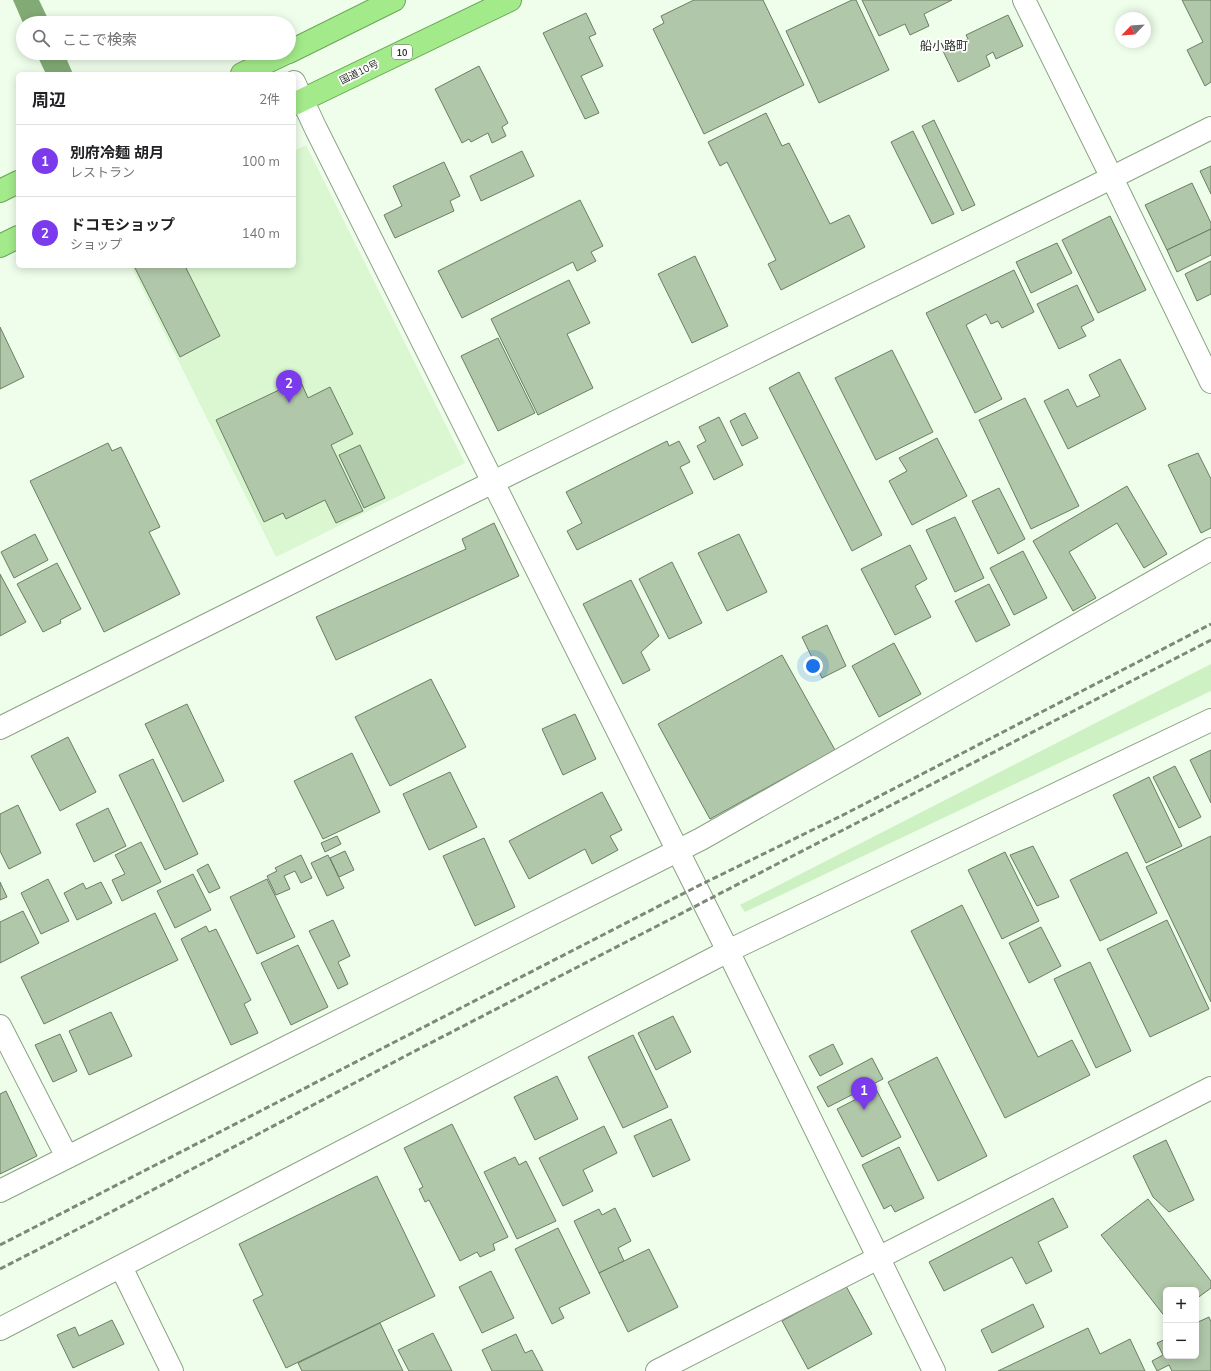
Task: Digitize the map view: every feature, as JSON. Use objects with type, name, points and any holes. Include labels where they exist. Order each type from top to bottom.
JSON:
[{"type":"highway","points":[[296,53],[394,0]]},
{"type":"highway","name":"国道10号","points":[[297,95],[510,0]]},
{"type":"highway","points":[[248,72],[281,60]]},
{"type":"highway","points":[[0,190],[16,183]]},
{"type":"highway","points":[[0,246],[16,238]]},
{"type":"street","points":[[1024,0],[1211,382]]},
{"type":"street","points":[[297,95],[494,482],[728,951],[934,1371]]},
{"type":"street","points":[[0,728],[1211,128]]},
{"type":"street","points":[[0,1191],[678,852],[1211,549]]},
{"type":"street","points":[[0,1329],[728,951],[1211,720]]},
{"type":"street","points":[[0,1026],[67,1158]]},
{"type":"street","points":[[657,1371],[1211,1088]]},
{"type":"street","points":[[121,1267],[172,1371]]},
{"type":"shaded area","points":[[13,0],[39,0],[47,16],[20,16]]},
{"type":"shaded area","points":[[39,60],[67,60],[72,72],[45,72]]},
{"type":"shaded area","points":[[306,145],[465,463],[276,557],[132,268],[296,268],[296,150]]},
{"type":"shaded area","points":[[1211,664],[1211,691],[745,912],[740,905]]},
{"type":"building","points":[[694,0],[763,0],[804,85],[704,134],[653,29],[664,23],[661,16]]},
{"type":"building","points":[[852,0],[856,0],[889,70],[819,103],[786,31]]},
{"type":"building","points":[[862,0],[952,0],[924,14],[929,26],[910,35],[905,24],[879,36]]},
{"type":"building","points":[[1182,0],[1211,0],[1211,82],[1205,86],[1187,50],[1203,42]]},
{"type":"building","points":[[586,13],[596,34],[589,37],[603,66],[581,76],[599,113],[585,119],[543,33]]},
{"type":"building","points":[[1008,15],[1023,46],[996,59],[993,52],[986,56],[990,66],[958,82],[943,51],[968,39],[966,35]]},
{"type":"building","points":[[479,66],[508,123],[502,127],[506,136],[492,143],[488,133],[471,142],[469,139],[462,143],[435,89]]},
{"type":"building","points":[[766,113],[782,146],[789,143],[830,224],[849,215],[865,247],[781,290],[768,264],[776,260],[727,162],[720,166],[708,142]]},
{"type":"building","points":[[934,120],[975,205],[962,211],[922,126]]},
{"type":"building","points":[[913,131],[954,214],[932,224],[891,142]]},
{"type":"building","points":[[522,151],[534,176],[481,201],[470,176]]},
{"type":"building","points":[[444,162],[460,196],[450,201],[454,211],[395,238],[384,215],[402,206],[393,186]]},
{"type":"building","points":[[1211,166],[1211,194],[1200,171]]},
{"type":"building","points":[[1192,183],[1211,223],[1211,229],[1167,250],[1145,205]]},
{"type":"building","points":[[580,200],[603,246],[591,252],[596,261],[577,271],[573,262],[462,318],[438,271]]},
{"type":"building","points":[[1110,216],[1146,290],[1098,313],[1062,240]]},
{"type":"building","points":[[1211,229],[1211,255],[1177,272],[1167,250]]},
{"type":"building","points":[[1057,243],[1072,273],[1031,293],[1016,262]]},
{"type":"building","points":[[695,256],[728,326],[692,343],[658,274]]},
{"type":"building","points":[[1211,261],[1211,294],[1197,301],[1185,274]]},
{"type":"building","points":[[135,268],[186,268],[220,336],[180,357]]},
{"type":"building","points":[[1014,270],[1034,312],[1002,328],[998,321],[991,324],[986,314],[966,325],[1002,399],[975,413],[926,313]]},
{"type":"building","points":[[569,280],[590,323],[567,334],[593,388],[538,415],[491,319]]},
{"type":"building","points":[[1077,285],[1094,320],[1081,327],[1086,336],[1059,349],[1037,304]]},
{"type":"building","points":[[0,327],[24,377],[0,389]]},
{"type":"building","points":[[498,338],[535,413],[498,431],[461,356]]},
{"type":"building","points":[[892,350],[933,432],[876,460],[835,378]]},
{"type":"building","points":[[1120,359],[1146,409],[1068,449],[1044,401],[1068,389],[1077,407],[1100,396],[1089,375]]},
{"type":"building","points":[[799,372],[882,535],[852,551],[769,388]]},
{"type":"building","points":[[300,380],[308,398],[330,387],[353,434],[331,445],[363,511],[336,523],[325,500],[286,519],[283,513],[264,522],[216,420]]},
{"type":"building","points":[[1025,398],[1079,506],[1031,529],[979,420]]},
{"type":"building","points":[[745,413],[758,438],[742,446],[730,421]]},
{"type":"building","points":[[719,417],[743,465],[714,480],[697,446],[706,441],[699,427]]},
{"type":"building","points":[[937,438],[967,496],[912,525],[889,481],[907,471],[899,458]]},
{"type":"building","points":[[667,441],[669,446],[679,441],[690,462],[680,467],[693,493],[577,550],[567,531],[582,523],[566,492]]},
{"type":"building","points":[[108,443],[112,451],[121,447],[160,527],[149,532],[180,594],[104,632],[30,481]]},
{"type":"building","points":[[360,445],[385,498],[364,508],[339,455]]},
{"type":"building","points":[[1198,453],[1211,479],[1211,528],[1201,533],[1168,465]]},
{"type":"building","points":[[1127,486],[1167,554],[1144,568],[1117,523],[1069,552],[1096,598],[1073,611],[1033,541]]},
{"type":"building","points":[[999,488],[1025,539],[998,554],[972,501]]},
{"type":"building","points":[[955,517],[984,578],[955,592],[926,530]]},
{"type":"building","points":[[494,523],[519,576],[336,660],[316,617],[466,549],[462,539]]},
{"type":"building","points":[[35,534],[48,560],[14,578],[1,552]]},
{"type":"building","points":[[739,534],[767,592],[727,611],[698,553]]},
{"type":"building","points":[[910,545],[927,579],[915,586],[931,617],[895,635],[861,569]]},
{"type":"building","points":[[1023,551],[1047,598],[1014,615],[990,568]]},
{"type":"building","points":[[672,562],[702,623],[669,639],[639,579]]},
{"type":"building","points":[[57,563],[81,609],[60,620],[61,623],[43,632],[17,584]]},
{"type":"building","points":[[0,574],[26,622],[0,636]]},
{"type":"building","points":[[631,580],[659,636],[641,652],[650,670],[623,684],[583,604]]},
{"type":"building","points":[[989,584],[1010,625],[976,642],[955,601]]},
{"type":"building","points":[[827,625],[846,666],[822,678],[802,637]]},
{"type":"building","points":[[894,643],[921,694],[879,717],[852,666]]},
{"type":"building","points":[[782,655],[835,750],[710,819],[658,724]]},
{"type":"building","points":[[431,679],[466,747],[390,786],[355,717]]},
{"type":"building","points":[[187,704],[224,781],[183,802],[145,724]]},
{"type":"building","points":[[575,714],[596,759],[563,775],[542,729]]},
{"type":"building","points":[[68,737],[96,792],[60,811],[31,756]]},
{"type":"building","points":[[1211,750],[1211,803],[1190,760]]},
{"type":"building","points":[[352,753],[380,812],[323,839],[294,781]]},
{"type":"building","points":[[153,759],[198,854],[165,870],[119,775]]},
{"type":"building","points":[[1175,766],[1201,817],[1179,828],[1153,777]]},
{"type":"building","points":[[450,772],[477,827],[429,850],[403,794]]},
{"type":"building","points":[[1149,777],[1182,846],[1146,863],[1113,795]]},
{"type":"building","points":[[602,792],[622,830],[610,836],[618,850],[592,864],[585,849],[529,879],[509,841]]},
{"type":"building","points":[[18,805],[41,853],[9,869],[0,851],[0,814]]},
{"type":"building","points":[[108,808],[126,846],[94,862],[76,824]]},
{"type":"building","points":[[337,836],[341,844],[325,852],[321,843]]},
{"type":"building","points":[[1211,836],[1211,1002],[1146,867]]},
{"type":"building","points":[[484,838],[515,907],[475,926],[443,856]]},
{"type":"building","points":[[141,842],[161,882],[122,901],[112,880],[125,874],[115,855]]},
{"type":"building","points":[[1033,846],[1059,897],[1037,906],[1010,855]]},
{"type":"building","points":[[345,851],[354,870],[339,877],[330,858]]},
{"type":"building","points":[[1005,852],[1039,921],[1002,939],[968,870]]},
{"type":"building","points":[[1127,852],[1157,913],[1100,941],[1070,880]]},
{"type":"building","points":[[301,855],[312,878],[301,883],[295,871],[284,876],[290,889],[276,895],[267,876],[277,871],[275,868]]},
{"type":"building","points":[[328,855],[344,888],[327,896],[311,863]]},
{"type":"building","points":[[208,864],[220,888],[209,893],[197,870]]},
{"type":"building","points":[[193,874],[211,910],[175,928],[157,891]]},
{"type":"building","points":[[48,879],[69,921],[41,934],[21,893]]},
{"type":"building","points":[[267,879],[295,937],[257,954],[230,897]]},
{"type":"building","points":[[0,882],[7,897],[0,900]]},
{"type":"building","points":[[101,882],[112,903],[77,920],[64,893],[83,883],[86,889]]},
{"type":"building","points":[[962,905],[1038,1057],[1072,1040],[1090,1075],[1005,1118],[911,931]]},
{"type":"building","points":[[23,911],[39,943],[0,963],[0,922]]},
{"type":"building","points":[[155,913],[178,960],[44,1024],[21,977]]},
{"type":"building","points":[[333,920],[350,956],[338,962],[348,984],[338,989],[309,931]]},
{"type":"building","points":[[1167,920],[1209,1009],[1150,1037],[1107,949]]},
{"type":"building","points":[[206,926],[209,932],[216,929],[251,1000],[244,1004],[258,1033],[231,1045],[181,939]]},
{"type":"building","points":[[1041,927],[1061,966],[1029,983],[1009,943]]},
{"type":"building","points":[[298,945],[328,1007],[291,1025],[261,963]]},
{"type":"building","points":[[1090,962],[1131,1051],[1096,1068],[1054,979]]},
{"type":"building","points":[[111,1012],[132,1056],[89,1075],[69,1031]]},
{"type":"building","points":[[673,1016],[691,1052],[656,1070],[638,1033]]},
{"type":"building","points":[[60,1034],[77,1071],[53,1082],[35,1045]]},
{"type":"building","points":[[633,1035],[668,1107],[623,1128],[588,1057]]},
{"type":"building","points":[[833,1044],[843,1064],[820,1076],[809,1056]]},
{"type":"building","points":[[937,1057],[987,1156],[938,1181],[888,1082]]},
{"type":"building","points":[[872,1058],[883,1079],[828,1107],[817,1087]]},
{"type":"building","points":[[557,1076],[578,1119],[535,1140],[514,1097]]},
{"type":"building","points":[[876,1089],[901,1137],[862,1157],[837,1109]]},
{"type":"building","points":[[6,1091],[37,1156],[0,1174],[0,1094]]},
{"type":"building","points":[[671,1119],[690,1160],[653,1177],[634,1136]]},
{"type":"building","points":[[452,1124],[508,1237],[493,1244],[495,1250],[480,1257],[477,1252],[460,1261],[429,1200],[425,1202],[419,1189],[423,1187],[404,1148]]},
{"type":"building","points":[[604,1126],[617,1153],[583,1170],[593,1191],[563,1206],[539,1158]]},
{"type":"building","points":[[1166,1140],[1194,1200],[1169,1212],[1153,1197],[1133,1156]]},
{"type":"building","points":[[899,1147],[924,1198],[895,1212],[891,1205],[884,1209],[862,1165]]},
{"type":"building","points":[[515,1157],[519,1165],[526,1161],[556,1221],[517,1239],[484,1172]]},
{"type":"building","points":[[377,1176],[435,1296],[286,1368],[253,1300],[263,1295],[239,1244]]},
{"type":"building","points":[[1053,1198],[1068,1227],[1038,1242],[1052,1271],[1026,1284],[1012,1257],[944,1291],[929,1262]]},
{"type":"building","points":[[1148,1199],[1211,1281],[1211,1288],[1199,1297],[1199,1287],[1163,1287],[1163,1314],[1101,1235]]},
{"type":"building","points":[[615,1208],[631,1241],[618,1248],[624,1261],[599,1273],[574,1221],[599,1209],[602,1215]]},
{"type":"building","points":[[558,1228],[590,1293],[559,1308],[564,1318],[552,1324],[515,1249]]},
{"type":"building","points":[[649,1249],[678,1307],[628,1332],[599,1273]]},
{"type":"building","points":[[491,1271],[514,1318],[482,1333],[459,1287]]},
{"type":"building","points":[[846,1286],[872,1334],[808,1369],[782,1321]]},
{"type":"building","points":[[1033,1304],[1044,1327],[992,1353],[981,1330]]},
{"type":"building","points":[[1209,1317],[1211,1322],[1211,1371],[1172,1371],[1169,1365],[1157,1371],[1152,1361],[1163,1355],[1163,1359],[1199,1359],[1199,1322]]},
{"type":"building","points":[[112,1320],[124,1344],[73,1368],[57,1335],[75,1327],[79,1336]]},
{"type":"building","points":[[380,1323],[403,1371],[302,1371],[298,1363]]},
{"type":"building","points":[[1088,1328],[1100,1354],[1130,1339],[1145,1371],[998,1371]]},
{"type":"building","points":[[433,1333],[452,1371],[409,1371],[398,1350]]},
{"type":"building","points":[[516,1334],[525,1353],[532,1350],[543,1371],[492,1371],[482,1350]]},
{"type":"building","points":[[1163,1340],[1163,1355],[1157,1343]]},
{"type":"railway","points":[[0,1245],[696,887],[847,813],[1211,624]]},
{"type":"railway","points":[[0,1269],[413,1052],[1211,640]]},
{"type":"place","name":"ドコモショップ","points":[[289,403]]},
{"type":"place","name":"別府冷麺 胡月","points":[[864,1110]]},
{"type":"district","name":"船小路町","points":[[944,45]]}]
